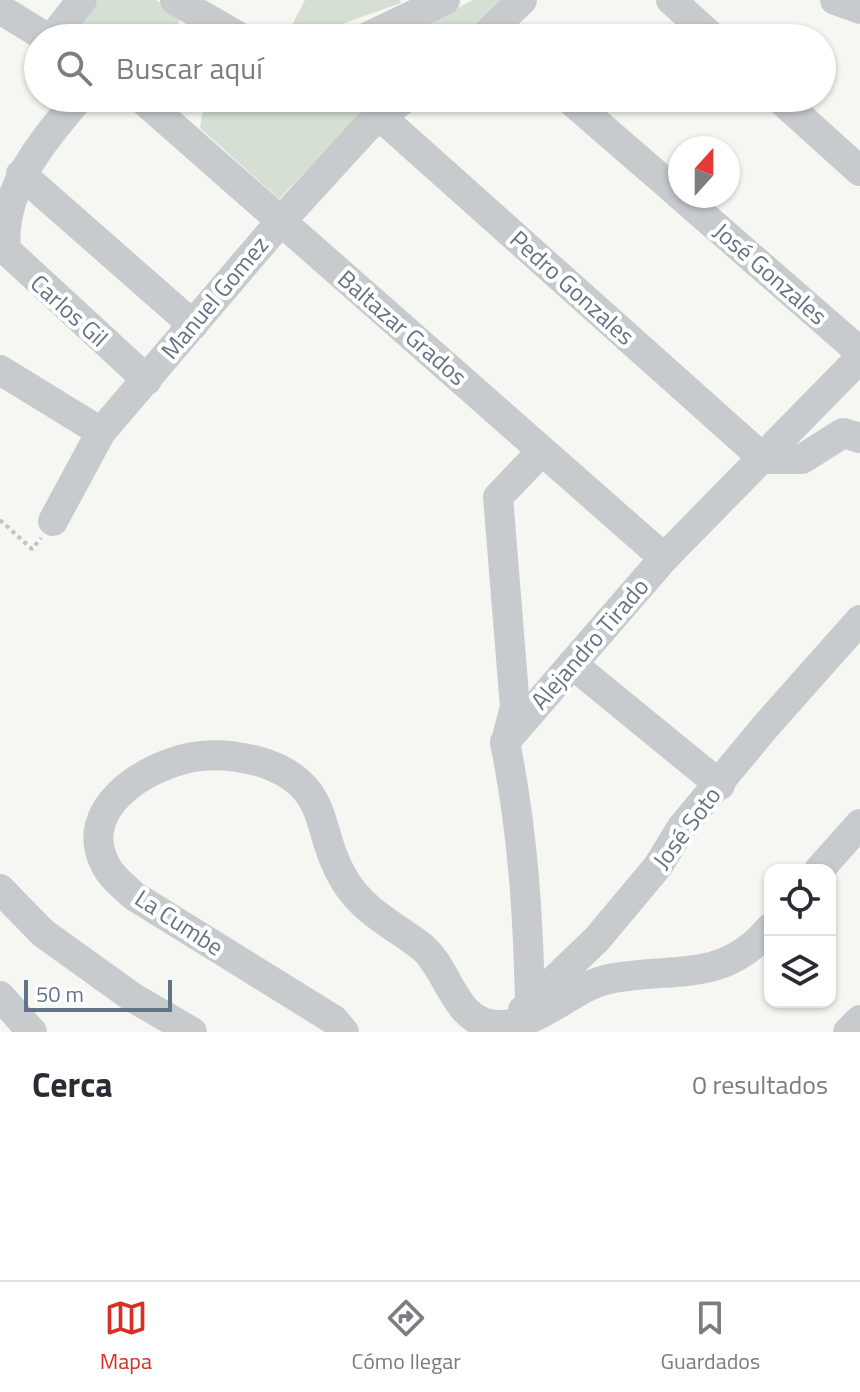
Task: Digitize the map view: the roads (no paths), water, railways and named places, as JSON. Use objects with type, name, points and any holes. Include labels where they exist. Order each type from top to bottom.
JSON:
[{"type":"street","points":[[62,24],[82,0]]},
{"type":"street","points":[[175,0],[217,24]]},
{"type":"street","points":[[501,24],[522,0]]},
{"type":"street","points":[[835,0],[860,9]]},
{"type":"street","points":[[677,1],[699,24]]},
{"type":"street","points":[[392,24],[435,2]]},
{"type":"street","points":[[0,9],[26,24]]},
{"type":"street","points":[[67,112],[37,148],[21,174],[193,325]]},
{"type":"street","name":"Baltazar Grados","points":[[157,112],[664,558]]},
{"type":"street","name":"Manuel Gomez","points":[[53,521],[101,432],[281,221],[387,112]]},
{"type":"street","name":"José Gonzales","points":[[584,112],[668,186]]},
{"type":"street","points":[[795,112],[860,171]]},
{"type":"street","name":"Pedro Gonzales","points":[[381,117],[764,459]]},
{"type":"street","name":"Carlos Gil","points":[[21,174],[4,235],[11,259],[147,380]]},
{"type":"street","name":"José Gonzales","points":[[694,208],[860,352]]},
{"type":"street","name":"Alejandro Tirado","points":[[505,742],[664,558],[860,358]]},
{"type":"street","points":[[0,370],[101,432]]},
{"type":"street","points":[[764,459],[802,459],[843,433],[860,438]]},
{"type":"street","points":[[530,1004],[528,893],[521,820],[505,742],[515,707],[498,497],[542,451]]},
{"type":"street","name":"José Soto","points":[[486,1027],[530,1004],[597,939],[658,866],[682,827],[720,785],[794,692],[860,620]]},
{"type":"street","points":[[572,664],[720,785]]},
{"type":"street","name":"La Cumbe","points":[[344,1032],[334,1020],[134,896],[112,875],[99,846],[99,823],[126,787],[162,765],[214,755],[249,759],[296,778],[306,787],[321,812],[337,866],[356,896],[380,920],[423,948],[459,1003],[486,1027]]},
{"type":"street","points":[[824,864],[860,824]]},
{"type":"street","points":[[0,889],[43,933],[132,997],[192,1032]]},
{"type":"street","points":[[486,1027],[540,1013],[607,979],[692,973],[716,967],[745,951],[764,934]]},
{"type":"street","points":[[0,996],[32,1032]]},
{"type":"street","points":[[848,1032],[860,1020]]}]
